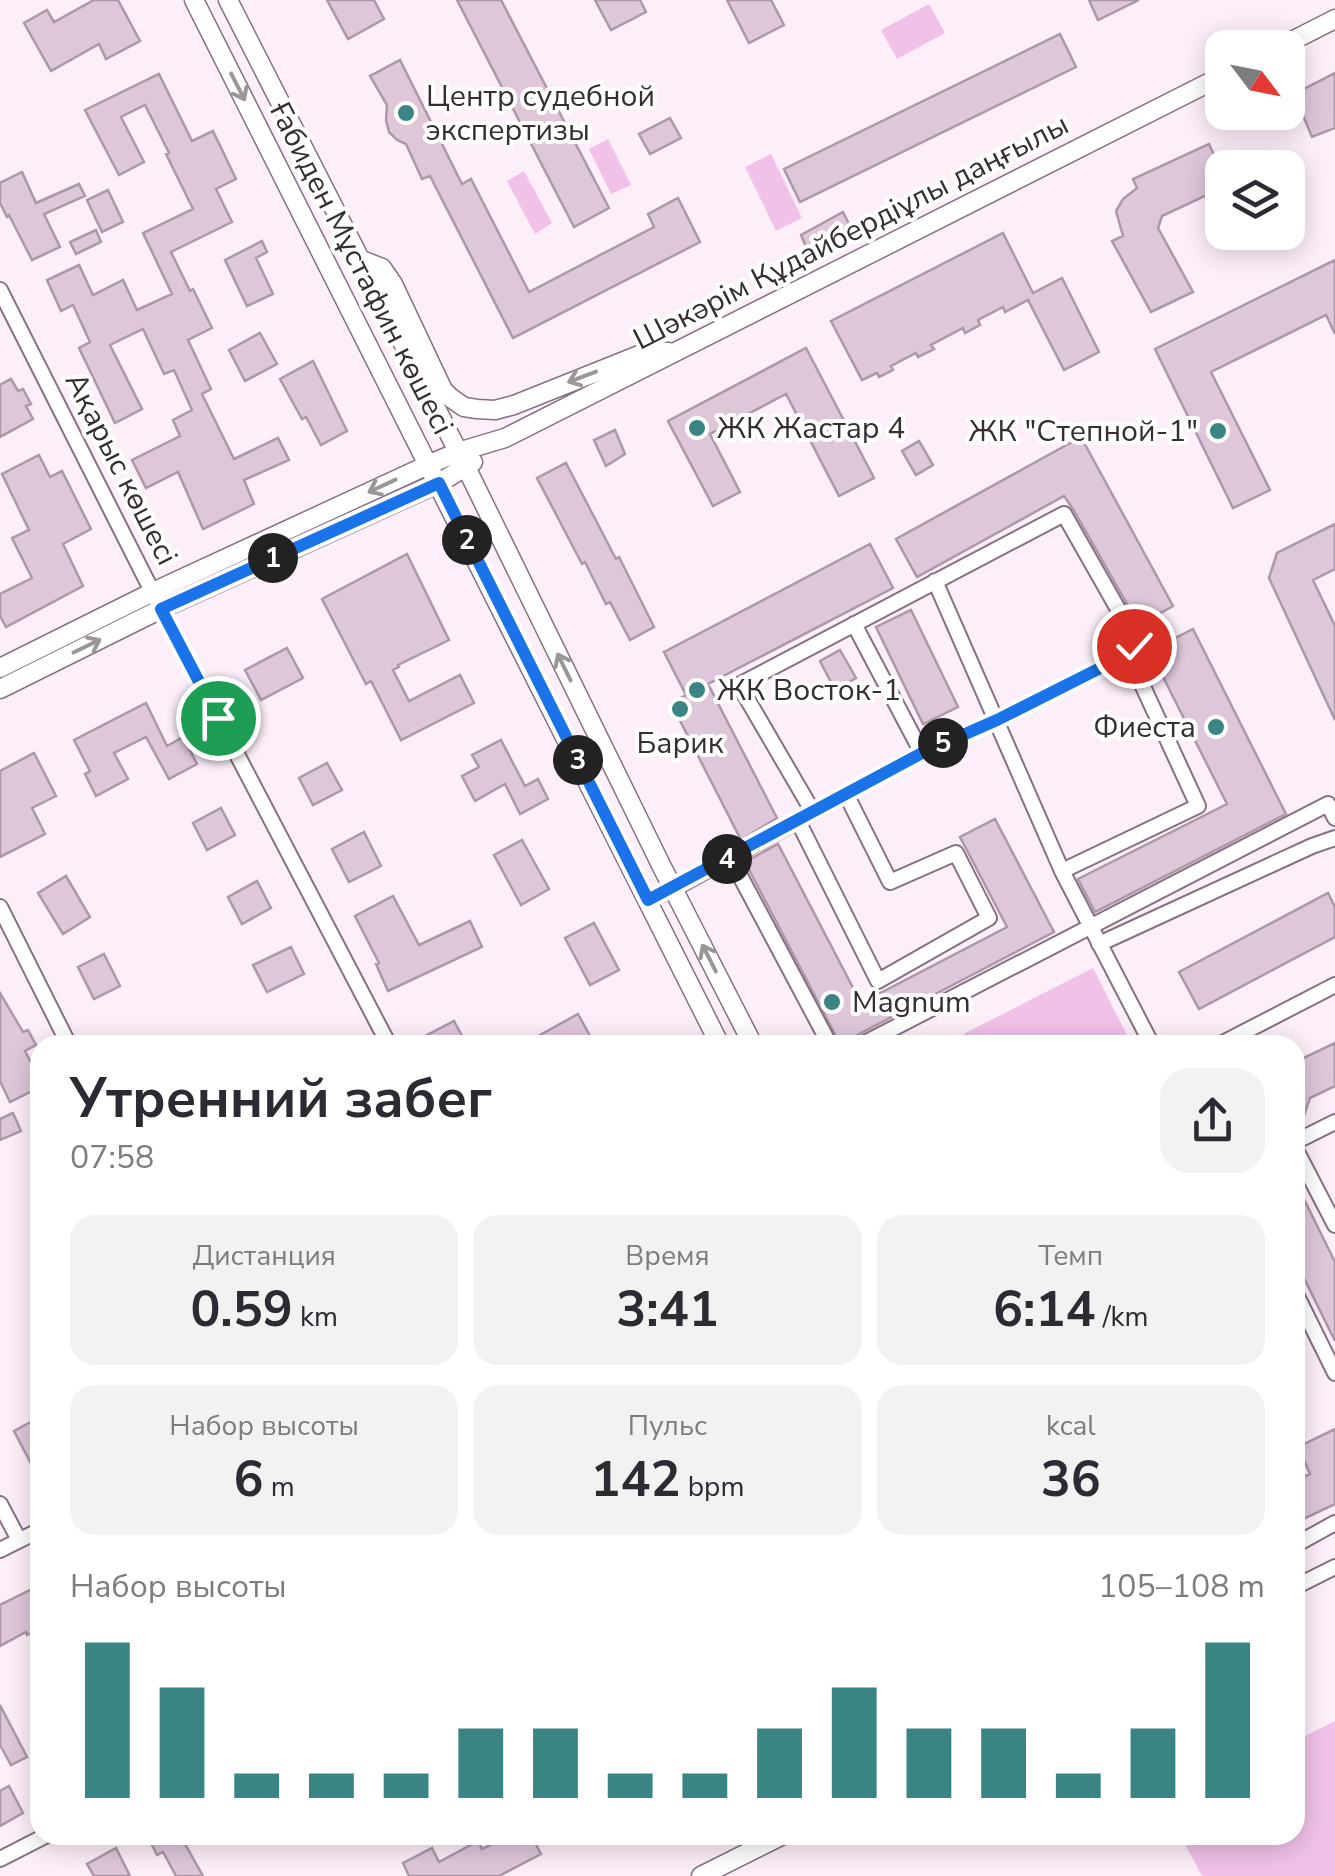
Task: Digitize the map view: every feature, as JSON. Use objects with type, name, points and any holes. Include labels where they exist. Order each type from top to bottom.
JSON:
[{"type":"main road","name":"Ғабиден Мұстафин көшесі","points":[[194,0],[715,1035]]},
{"type":"main road","name":"Ғабиден Мұстафин көшесі","points":[[228,0],[748,1035]]},
{"type":"main road","points":[[1305,34],[1335,19]]},
{"type":"main road","name":"Шәкәрім Құдайбердіұлы даңғылы","points":[[0,668],[439,483],[462,460],[1205,85]]},
{"type":"main road","points":[[359,259],[382,268],[443,390],[464,407],[495,410],[649,351],[674,352]]},
{"type":"main road","name":"Шәкәрім Құдайбердіұлы даңғылы","points":[[0,689],[157,601],[430,464],[462,460]]},
{"type":"main road","points":[[701,1876],[762,1845]]},
{"type":"street","name":"Ақарыс көшесі","points":[[0,290],[383,1035]]},
{"type":"street","points":[[648,900],[673,888],[922,753],[1128,654],[1135,639],[1064,514],[739,685],[813,812]]},
{"type":"street","points":[[935,581],[1062,870],[1147,1035]]},
{"type":"street","points":[[854,624],[922,753]]},
{"type":"street","points":[[1062,870],[1198,806],[1128,654]]},
{"type":"street","points":[[798,820],[878,981],[989,918],[956,853],[890,882],[846,794]]},
{"type":"street","points":[[881,1035],[1328,804],[1335,818]]},
{"type":"street","points":[[1098,944],[1335,838]]},
{"type":"street","points":[[730,857],[825,1035]]},
{"type":"street","points":[[0,907],[64,1035]]},
{"type":"street","points":[[1238,1035],[1335,985]]},
{"type":"street","points":[[1305,1139],[1335,1122]]},
{"type":"street","points":[[1305,1165],[1335,1225]]},
{"type":"street","points":[[1305,1315],[1335,1373]]},
{"type":"street","points":[[0,1504],[19,1540]]},
{"type":"street","points":[[1305,1540],[1335,1524]]},
{"type":"street","points":[[0,1550],[30,1535]]},
{"type":"street","points":[[1305,1582],[1335,1567]]},
{"type":"street","points":[[0,1859],[30,1844]]},
{"type":"shaded area","points":[[929,4],[945,33],[897,59],[881,30]]},
{"type":"shaded area","points":[[608,139],[631,185],[611,194],[589,149]]},
{"type":"shaded area","points":[[771,154],[802,218],[776,231],[745,167]]},
{"type":"shaded area","points":[[524,171],[552,223],[535,234],[507,181]]},
{"type":"shaded area","points":[[1093,968],[1127,1035],[962,1035]]},
{"type":"shaded area","points":[[1335,1721],[1335,1876],[1202,1876],[1185,1845],[1305,1845],[1305,1736]]},
{"type":"building","points":[[94,0],[118,0],[140,41],[106,59],[99,44],[51,71],[24,23],[47,10],[54,22]]},
{"type":"building","points":[[327,0],[374,0],[384,19],[348,39]]},
{"type":"building","points":[[457,0],[501,0],[609,208],[574,227]]},
{"type":"building","points":[[595,0],[640,0],[646,12],[611,30]]},
{"type":"building","points":[[727,0],[771,0],[784,25],[749,43]]},
{"type":"building","points":[[1089,0],[1139,0],[1098,20]]},
{"type":"building","points":[[1060,34],[1076,67],[800,202],[784,169]]},
{"type":"building","points":[[400,60],[462,184],[471,179],[529,292],[654,227],[648,214],[678,198],[700,242],[513,338],[430,176],[422,179],[406,144],[389,132],[387,105],[370,76]]},
{"type":"building","points":[[1335,73],[1335,128],[1312,137],[1305,120],[1305,88]]},
{"type":"building","points":[[159,74],[192,141],[213,131],[236,179],[216,189],[232,222],[171,252],[212,328],[188,340],[211,389],[202,394],[234,459],[278,438],[289,460],[244,480],[254,504],[203,529],[178,472],[146,488],[132,460],[180,436],[173,420],[192,410],[174,370],[164,374],[143,329],[110,345],[142,409],[115,423],[79,348],[90,342],[73,305],[61,311],[47,280],[79,265],[93,295],[123,280],[137,310],[172,294],[143,233],[193,209],[166,154],[169,153],[145,105],[121,117],[144,162],[119,175],[85,110]]},
{"type":"building","points":[[670,118],[681,138],[650,154],[639,134]]},
{"type":"building","points":[[1209,144],[1212,150],[1205,150],[1205,196],[1162,216],[1158,228],[1193,292],[1151,312],[1112,241],[1123,236],[1116,211],[1137,188],[1133,179]]},
{"type":"building","points":[[22,172],[36,203],[79,184],[85,196],[44,214],[60,247],[32,260],[0,203],[0,183]]},
{"type":"building","points":[[108,190],[123,222],[102,232],[87,200]]},
{"type":"building","points":[[843,212],[852,230],[809,254],[801,235]]},
{"type":"building","points":[[96,230],[101,242],[76,254],[70,242]]},
{"type":"building","points":[[1003,233],[1033,293],[1062,278],[1099,352],[1064,370],[1028,300],[1005,312],[1003,307],[978,320],[980,325],[965,333],[963,328],[931,345],[934,349],[918,357],[916,353],[879,377],[877,373],[862,380],[831,321]]},
{"type":"building","points":[[262,241],[267,252],[256,258],[273,294],[247,306],[225,260]]},
{"type":"building","name":"ЖК \"Степной-1\"","points":[[1335,260],[1335,334],[1326,315],[1211,372],[1270,490],[1233,508],[1155,349]]},
{"type":"building","points":[[260,333],[277,364],[245,381],[229,350]]},
{"type":"building","name":"ЖК Жастар 4","points":[[806,348],[874,478],[839,496],[786,394],[710,434],[740,492],[713,506],[668,421]]},
{"type":"building","points":[[313,361],[347,431],[321,445],[280,379]]},
{"type":"building","points":[[11,379],[18,391],[23,389],[33,419],[0,437],[0,385]]},
{"type":"building","points":[[615,430],[625,454],[606,466],[594,440]]},
{"type":"building","points":[[1081,437],[1173,606],[1139,625],[1064,496],[917,577],[896,539]]},
{"type":"building","points":[[919,441],[933,465],[916,475],[902,451]]},
{"type":"building","points":[[39,455],[50,477],[62,471],[91,529],[63,544],[83,586],[6,627],[0,616],[0,594],[32,578],[12,538],[29,530],[2,474]]},
{"type":"building","points":[[566,463],[654,627],[630,640],[585,562],[582,564],[537,478]]},
{"type":"building","points":[[1335,524],[1335,569],[1313,580],[1335,626],[1335,720],[1269,578],[1277,553]]},
{"type":"building","name":"ЖК Восток-1","points":[[870,544],[893,588],[708,684],[777,818],[741,840],[671,703],[686,695],[664,652]]},
{"type":"building","points":[[407,554],[449,640],[393,670],[409,701],[460,675],[474,703],[401,740],[371,681],[366,684],[322,599]]},
{"type":"building","points":[[911,610],[958,707],[923,724],[876,627]]},
{"type":"building","name":"Фиеста","points":[[1193,629],[1286,814],[1095,912],[1078,879],[1227,804],[1150,651]]},
{"type":"building","points":[[287,648],[303,678],[261,700],[245,670]]},
{"type":"building","points":[[840,650],[856,678],[835,690],[820,661]]},
{"type":"building","points":[[146,703],[167,746],[183,737],[197,764],[169,779],[146,737],[114,753],[128,779],[96,796],[85,774],[90,771],[74,740]]},
{"type":"building","points":[[501,740],[525,786],[538,779],[548,799],[520,814],[505,784],[475,801],[462,776],[479,767],[472,755]]},
{"type":"building","points":[[34,753],[56,796],[32,808],[45,834],[0,857],[0,771]]},
{"type":"building","points":[[327,763],[342,790],[313,805],[299,778]]},
{"type":"building","points":[[221,808],[235,835],[207,850],[193,823]]},
{"type":"building","points":[[995,819],[1054,932],[857,1035],[835,1035],[745,862],[778,844],[861,1003],[1007,927],[960,837]]},
{"type":"building","points":[[364,832],[381,866],[349,882],[332,849]]},
{"type":"building","points":[[522,840],[549,889],[521,905],[494,855]]},
{"type":"building","points":[[66,876],[90,917],[63,934],[38,893]]},
{"type":"building","points":[[257,881],[271,908],[242,924],[228,897]]},
{"type":"building","points":[[1328,893],[1335,907],[1335,937],[1199,1009],[1179,972]]},
{"type":"building","points":[[393,896],[419,945],[470,921],[482,947],[388,991],[376,964],[379,963],[355,916]]},
{"type":"building","points":[[594,923],[619,970],[590,985],[565,938]]},
{"type":"building","points":[[291,947],[304,974],[267,992],[253,965]]},
{"type":"building","points":[[104,954],[120,986],[94,999],[78,967]]},
{"type":"building","points":[[0,993],[23,1032],[28,1030],[31,1035],[30,1048],[25,1051],[30,1061],[30,1092],[10,1102],[0,1081]]},
{"type":"building","points":[[578,1014],[590,1035],[540,1035]]},
{"type":"building","points":[[454,1021],[462,1035],[427,1035]]},
{"type":"building","points":[[1335,1043],[1335,1086],[1310,1098],[1305,1112],[1305,1057]]},
{"type":"building","points":[[13,1113],[21,1131],[0,1140],[0,1119]]},
{"type":"building","points":[[1305,1201],[1335,1262],[1335,1341],[1305,1280]]},
{"type":"building","points":[[30,1422],[30,1462],[14,1431]]},
{"type":"building","points":[[1335,1429],[1335,1504],[1305,1518],[1305,1476],[1310,1474],[1305,1463],[1305,1444]]},
{"type":"building","points":[[30,1590],[30,1633],[0,1646],[0,1605]]},
{"type":"building","points":[[0,1705],[27,1757],[11,1765],[0,1745]]},
{"type":"building","points":[[9,1786],[23,1813],[0,1826],[0,1791]]},
{"type":"building","points":[[152,1845],[186,1845],[203,1876],[176,1876],[163,1852],[157,1855]]},
{"type":"building","points":[[471,1845],[480,1845],[482,1849],[490,1845],[536,1845],[541,1854],[499,1876],[409,1876],[403,1863],[432,1848],[439,1862]]},
{"type":"building","points":[[116,1848],[130,1876],[94,1876],[87,1864]]},
{"type":"place","name":"Центр судебной экспертизы","points":[[406,113]]},
{"type":"place","name":"ЖК Жастар 4","points":[[697,428]]},
{"type":"place","name":"ЖК \"Степной-1\"","points":[[1218,431]]},
{"type":"place","name":"ЖК Восток-1","points":[[697,690]]},
{"type":"place","name":"Барик","points":[[680,709]]},
{"type":"place","name":"Фиеста","points":[[1216,727]]},
{"type":"place","name":"Magnum","points":[[832,1002]]},
{"type":"route","points":[[218,718],[161,609],[439,483],[648,900],[922,753],[1128,654],[1134,646]]}]
